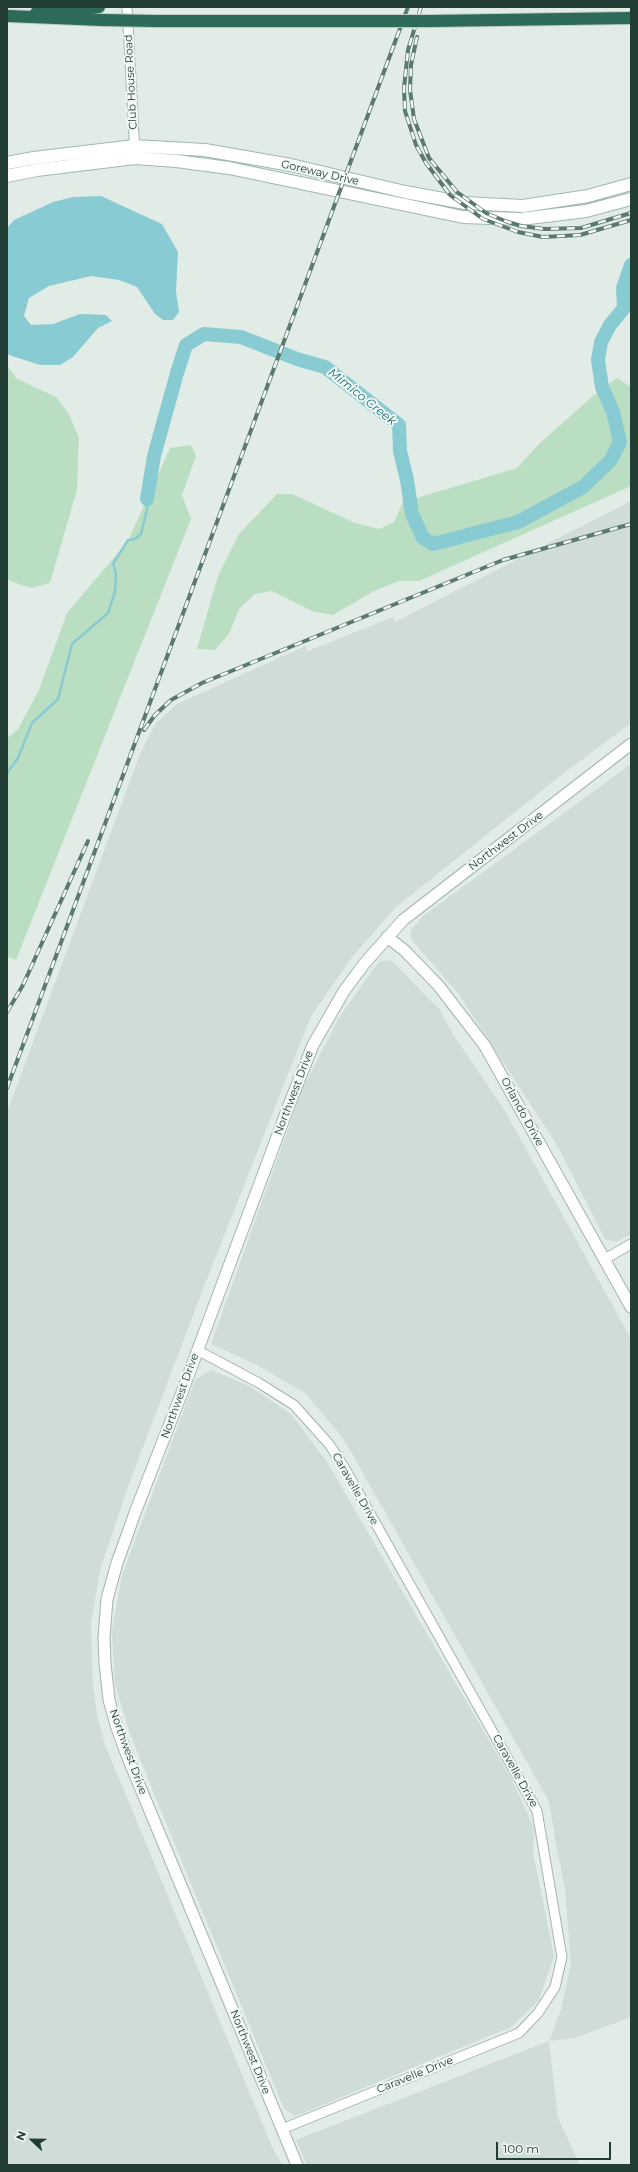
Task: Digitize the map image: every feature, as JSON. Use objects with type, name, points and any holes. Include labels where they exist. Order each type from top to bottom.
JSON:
[{"type":"highway","points":[[7,16],[99,7]]},
{"type":"highway","points":[[7,16],[154,21],[431,21],[631,18]]},
{"type":"main road","name":"Goreway Drive","points":[[7,163],[34,158],[135,152],[205,150],[291,165],[405,192],[465,203],[523,206],[588,196],[631,184]]},
{"type":"main road","name":"Goreway Drive","points":[[7,176],[135,152],[229,168],[463,216],[522,218],[586,211],[631,199]]},
{"type":"street","name":"Club House Road","points":[[127,7],[135,152]]},
{"type":"street","name":"Northwest Drive","points":[[297,2165],[128,1758],[113,1714],[106,1682],[104,1637],[107,1599],[117,1563],[136,1510],[313,1045],[344,991],[386,937],[403,920],[631,744]]},
{"type":"street","name":"Orlando Drive","points":[[386,937],[404,950],[438,985],[485,1046],[631,1307]]},
{"type":"street","points":[[605,1260],[631,1244]]},
{"type":"street","name":"Caravelle Drive","points":[[197,1350],[259,1383],[294,1405],[329,1444],[344,1467],[538,1811],[562,1957],[555,1987],[538,2013],[519,2033],[282,2129]]},
{"type":"shaded area","points":[[631,501],[631,723],[564,773],[396,907],[352,957],[311,1016],[203,1289],[129,1484],[100,1570],[91,1623],[93,1685],[97,1715],[105,1745],[273,2149],[283,2165],[7,2165],[7,1112],[140,754],[155,724],[177,704],[305,646],[308,651],[393,617],[395,622]]},
{"type":"shaded area","points":[[631,764],[631,1234],[616,1242],[605,1239],[557,1145],[458,993],[411,939],[411,930],[423,916]]},
{"type":"shaded area","points":[[391,960],[440,1010],[451,1031],[505,1111],[631,1339],[631,2017],[575,2038],[549,2041],[561,2010],[571,1964],[565,1888],[549,1801],[343,1438],[306,1394],[257,1365],[211,1344],[302,1090],[338,1019],[379,962]]},
{"type":"shaded area","points":[[211,1370],[249,1386],[291,1414],[327,1462],[512,1780],[534,1828],[533,1852],[554,1956],[539,2000],[511,2027],[296,2116],[284,2109],[129,1731],[115,1685],[112,1630],[122,1575],[195,1380]]},
{"type":"shaded area","points":[[549,2041],[558,2118],[580,2165],[307,2165],[296,2140]]},
{"type":"green space","points":[[7,365],[17,379],[56,397],[69,414],[79,438],[77,490],[50,583],[31,588],[10,581],[7,577]]},
{"type":"green space","points":[[617,378],[631,387],[631,486],[419,581],[399,581],[374,591],[333,615],[312,611],[272,591],[255,594],[239,609],[229,634],[215,650],[197,649],[218,576],[239,534],[277,494],[292,494],[355,523],[379,529],[394,522],[403,502],[517,468],[541,442],[593,396]]},
{"type":"green space","points":[[191,445],[196,456],[182,495],[191,519],[16,960],[7,956],[7,738],[18,729],[39,690],[67,613],[128,541],[170,448]]},
{"type":"water","points":[[101,196],[162,224],[178,252],[176,291],[179,312],[173,320],[163,320],[155,314],[137,287],[119,280],[91,276],[49,286],[29,298],[24,316],[31,325],[53,324],[80,314],[106,315],[112,321],[98,328],[73,357],[60,365],[40,365],[9,355],[7,353],[7,228],[14,220],[53,202],[73,197]]},
{"type":"waterway","name":"Mimico Creek","points":[[147,499],[154,456],[186,345],[204,334],[241,337],[297,359],[325,367],[399,425],[400,451],[407,480],[412,514],[423,538],[433,544],[518,522],[583,487],[610,461],[620,442],[613,412],[602,387],[598,360],[601,342],[610,325],[624,308],[623,288],[631,265]]},
{"type":"waterway","name":"Mimico Creek","points":[[7,773],[18,758],[32,723],[58,699],[72,644],[108,613],[115,592],[116,573],[113,564],[128,540],[135,539],[141,534],[148,505],[147,499]]},
{"type":"railway","points":[[7,1088],[408,7]]},
{"type":"railway","points":[[421,7],[408,50],[404,88],[405,111],[416,145],[426,163],[450,195],[483,219],[518,232],[543,237],[580,235],[631,220]]},
{"type":"railway","points":[[417,37],[411,65],[410,90],[414,119],[429,158],[457,192],[486,213],[505,221],[521,226],[545,229],[581,228],[631,213]]},
{"type":"railway","points":[[144,730],[155,715],[171,700],[202,683],[503,560],[631,524]]},
{"type":"railway","points":[[7,1012],[23,985],[88,841]]}]
